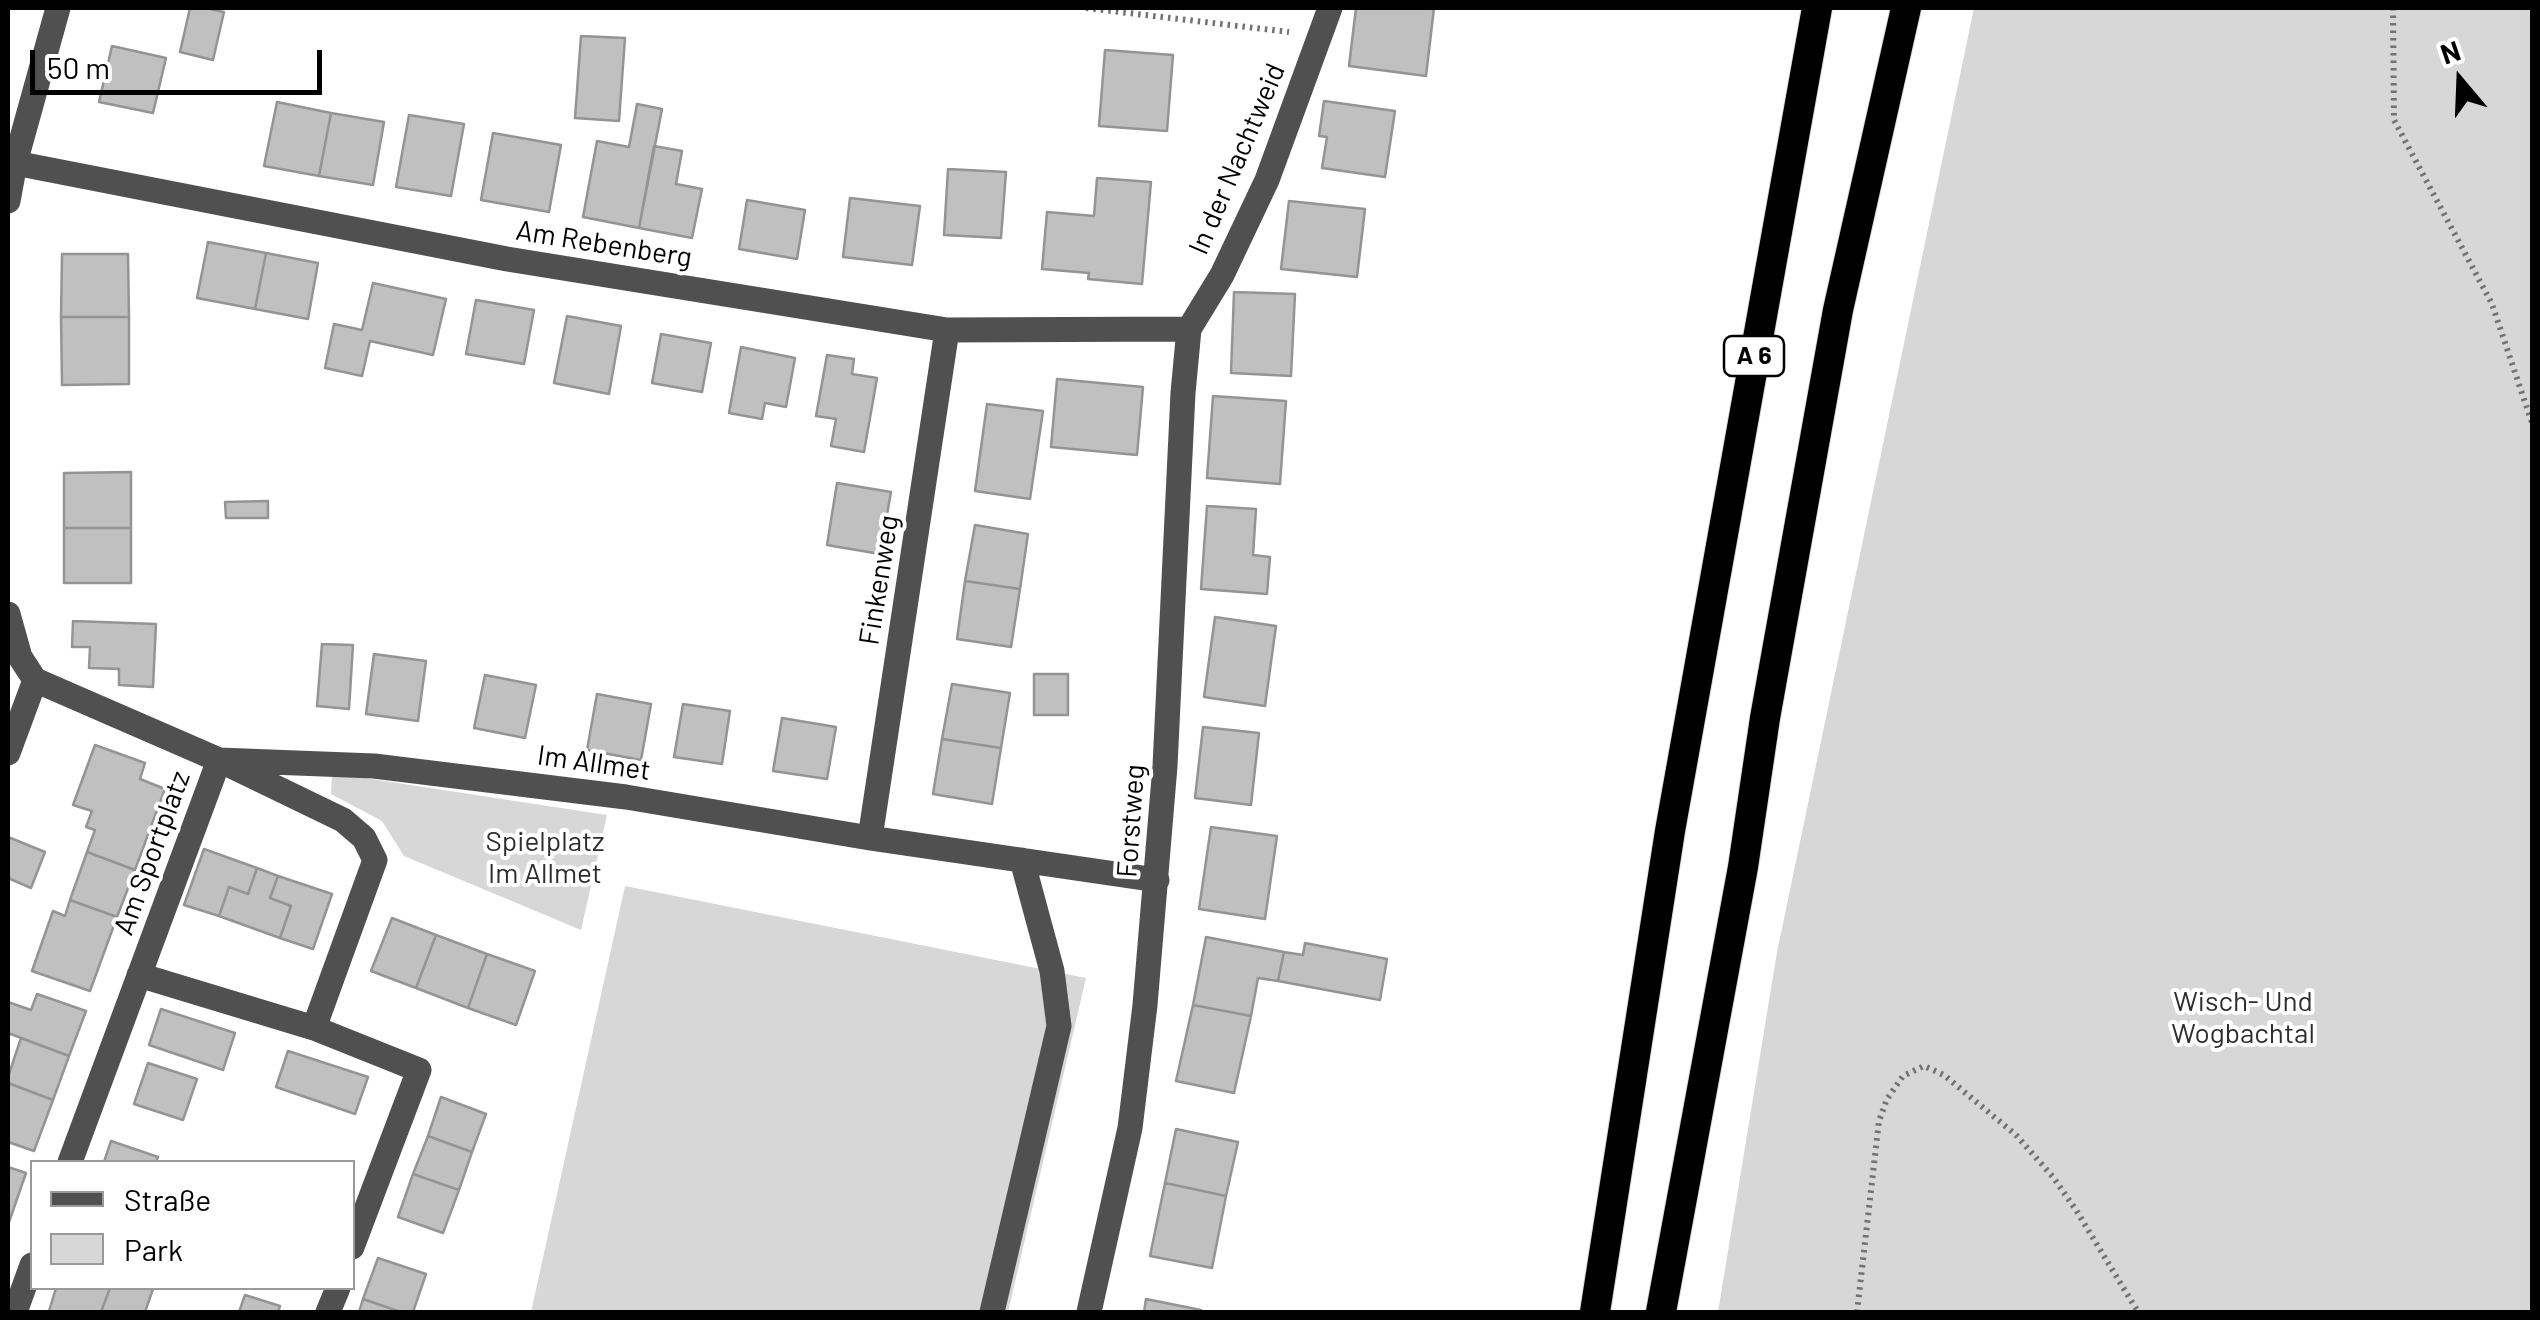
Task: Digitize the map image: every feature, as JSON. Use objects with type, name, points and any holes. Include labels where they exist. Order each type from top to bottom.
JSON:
[{"type":"highway","name":"A 6","points":[[1595,1312],[1670,831],[1817,8]]},
{"type":"highway","name":"A 6","points":[[1661,1312],[1743,867],[1765,718],[1838,310],[1906,8]]},
{"type":"street","points":[[8,201],[58,8]]},
{"type":"street","name":"In der Nachtweid","points":[[1189,329],[1222,275],[1267,180],[1330,8]]},
{"type":"street","name":"Am Rebenberg","points":[[15,163],[508,259],[948,330],[1189,329]]},
{"type":"street","name":"Forstweg","points":[[1088,1312],[1130,1128],[1144,1021],[1165,766],[1182,393],[1189,329]]},
{"type":"street","name":"Finkenweg","points":[[870,838],[948,330]]},
{"type":"street","points":[[8,614],[20,657],[35,680],[8,754]]},
{"type":"street","name":"Im Allmet","points":[[35,680],[219,760],[394,768],[626,796],[870,838],[1156,880]]},
{"type":"street","name":"Am Sportplatz","points":[[71,1160],[219,760],[343,820],[364,838],[375,860],[314,1028]]},
{"type":"street","points":[[992,1312],[1059,1026],[1052,972],[1022,860]]},
{"type":"street","name":"Am Sportplatz","points":[[139,975],[314,1028],[418,1070],[355,1239]]},
{"type":"street","points":[[15,1312],[30,1271]]},
{"type":"path","points":[[1086,8],[1320,36]]},
{"type":"path","points":[[2393,8],[2394,120],[2492,304],[2532,423]]},
{"type":"path","points":[[1858,1312],[1880,1122],[1888,1099],[1903,1076],[1924,1066],[1944,1075],[2016,1135],[2076,1210],[2138,1312]]},
{"type":"green space","name":"Wisch- Und Wogbachtal","points":[[1974,8],[2532,8],[2532,1312],[1718,1312],[1777,952]]},
{"type":"green space","name":"Spielplatz Im Allmet","points":[[332,773],[607,815],[581,930],[404,856],[382,821],[331,794]]},
{"type":"green space","points":[[625,886],[1086,978],[1008,1312],[531,1312]]},
{"type":"building","points":[[190,8],[224,12],[213,60],[180,52]]},
{"type":"building","points":[[1356,8],[1434,8],[1426,76],[1349,66]]},
{"type":"building","points":[[581,36],[625,38],[619,121],[575,118]]},
{"type":"building","points":[[112,46],[166,58],[153,113],[99,102]]},
{"type":"building","points":[[1105,50],[1173,55],[1167,131],[1099,126]]},
{"type":"building","points":[[1324,101],[1395,111],[1385,177],[1322,168],[1327,137],[1319,136]]},
{"type":"building","points":[[277,102],[331,113],[319,176],[264,166]]},
{"type":"building","points":[[637,104],[662,109],[639,228],[583,217],[597,141],[629,147]]},
{"type":"building","points":[[331,113],[384,122],[373,185],[319,176]]},
{"type":"building","points":[[409,115],[464,124],[451,196],[396,187]]},
{"type":"building","points":[[493,133],[561,145],[549,212],[481,200]]},
{"type":"building","points":[[654,146],[682,151],[676,184],[702,189],[692,238],[639,228]]},
{"type":"building","points":[[948,169],[1006,172],[1001,238],[944,235]]},
{"type":"building","points":[[1097,178],[1151,182],[1142,284],[1088,279],[1089,273],[1042,269],[1047,212],[1094,216]]},
{"type":"building","points":[[850,198],[920,206],[912,265],[843,257]]},
{"type":"building","points":[[747,200],[805,210],[797,259],[739,249]]},
{"type":"building","points":[[1289,201],[1365,209],[1357,277],[1281,269]]},
{"type":"building","points":[[208,242],[266,253],[255,309],[197,298]]},
{"type":"building","points":[[266,253],[318,263],[308,319],[255,309]]},
{"type":"building","points":[[62,254],[128,254],[129,317],[61,317]]},
{"type":"building","points":[[373,283],[446,299],[433,355],[370,341],[362,376],[325,368],[334,324],[362,330]]},
{"type":"building","points":[[1234,292],[1295,294],[1291,376],[1231,373]]},
{"type":"building","points":[[476,300],[534,310],[524,364],[466,354]]},
{"type":"building","points":[[567,316],[621,326],[609,394],[554,383]]},
{"type":"building","points":[[61,317],[129,317],[129,384],[62,385]]},
{"type":"building","points":[[661,334],[711,343],[702,392],[652,383]]},
{"type":"building","points":[[741,347],[795,358],[786,407],[765,403],[762,419],[729,413]]},
{"type":"building","points":[[827,355],[854,359],[852,374],[877,378],[864,452],[831,446],[836,419],[816,416]]},
{"type":"building","points":[[1057,379],[1143,387],[1137,455],[1051,447]]},
{"type":"building","points":[[1213,396],[1286,401],[1280,484],[1207,478]]},
{"type":"building","points":[[987,404],[1043,411],[1030,499],[975,491]]},
{"type":"building","points":[[131,472],[131,528],[64,528],[64,473]]},
{"type":"building","points":[[837,483],[891,492],[880,554],[827,545]]},
{"type":"building","points":[[268,501],[268,518],[226,518],[225,502]]},
{"type":"building","points":[[1207,506],[1256,509],[1253,555],[1270,557],[1267,594],[1201,589]]},
{"type":"building","points":[[975,525],[1028,534],[1020,589],[965,581]]},
{"type":"building","points":[[64,528],[131,528],[131,583],[64,583]]},
{"type":"building","points":[[965,581],[1020,589],[1011,647],[957,639]]},
{"type":"building","points":[[1215,617],[1276,626],[1265,706],[1204,697]]},
{"type":"building","points":[[73,621],[156,624],[153,687],[119,685],[119,669],[89,668],[90,647],[72,647]]},
{"type":"building","points":[[322,644],[353,645],[349,709],[317,706]]},
{"type":"building","points":[[374,654],[426,661],[418,721],[366,714]]},
{"type":"building","points":[[1034,674],[1068,674],[1068,715],[1034,715]]},
{"type":"building","points":[[485,675],[536,685],[525,738],[474,728]]},
{"type":"building","points":[[952,684],[1010,693],[1001,748],[942,739]]},
{"type":"building","points":[[597,694],[651,704],[641,760],[587,750]]},
{"type":"building","points":[[683,704],[730,711],[722,764],[674,757]]},
{"type":"building","points":[[782,718],[836,727],[827,779],[773,771]]},
{"type":"building","points":[[1203,727],[1259,733],[1251,805],[1195,798]]},
{"type":"building","points":[[942,739],[1001,748],[992,804],[933,794]]},
{"type":"building","points":[[95,745],[145,763],[140,779],[165,789],[135,870],[87,852],[95,830],[86,827],[92,811],[73,805]]},
{"type":"building","points":[[1211,827],[1277,836],[1265,919],[1199,909]]},
{"type":"building","points":[[8,837],[45,852],[31,888],[8,878]]},
{"type":"building","points":[[204,849],[257,868],[248,894],[229,887],[219,916],[184,905]]},
{"type":"building","points":[[87,852],[135,870],[117,917],[70,900]]},
{"type":"building","points":[[257,868],[278,876],[270,898],[291,906],[280,938],[219,916],[229,887],[248,894]]},
{"type":"building","points":[[278,876],[332,894],[313,949],[280,938],[291,906],[270,898]]},
{"type":"building","points":[[70,900],[117,917],[90,991],[32,971],[53,911],[65,916]]},
{"type":"building","points":[[392,918],[436,935],[416,988],[371,971]]},
{"type":"building","points":[[436,935],[487,954],[468,1008],[416,988]]},
{"type":"building","points":[[1206,937],[1284,952],[1278,981],[1258,978],[1251,1016],[1193,1005]]},
{"type":"building","points":[[1305,943],[1387,959],[1380,1000],[1278,981],[1284,952],[1303,955]]},
{"type":"building","points":[[487,954],[535,971],[516,1025],[468,1008]]},
{"type":"building","points":[[37,994],[86,1011],[69,1056],[8,1033],[8,1002],[31,1010]]},
{"type":"building","points":[[1193,1005],[1251,1016],[1234,1093],[1176,1081]]},
{"type":"building","points":[[161,1009],[235,1033],[223,1070],[149,1045]]},
{"type":"building","points":[[21,1038],[69,1056],[53,1100],[8,1083]]},
{"type":"building","points":[[288,1051],[368,1077],[355,1114],[276,1087]]},
{"type":"building","points":[[148,1063],[197,1079],[183,1120],[134,1104]]},
{"type":"building","points":[[8,1083],[53,1100],[34,1151],[8,1142]]},
{"type":"building","points":[[441,1097],[486,1114],[472,1152],[428,1136]]},
{"type":"building","points":[[1176,1129],[1238,1142],[1226,1196],[1165,1183]]},
{"type":"building","points":[[428,1136],[472,1152],[459,1190],[413,1174]]},
{"type":"building","points":[[111,1141],[158,1157],[157,1160],[105,1160]]},
{"type":"building","points":[[8,1167],[26,1173],[8,1225]]},
{"type":"building","points":[[413,1174],[459,1190],[443,1233],[398,1217]]},
{"type":"building","points":[[1165,1183],[1226,1196],[1212,1268],[1150,1256]]},
{"type":"building","points":[[378,1258],[426,1274],[413,1312],[401,1312],[363,1299]]},
{"type":"building","points":[[55,1290],[109,1290],[101,1312],[49,1311]]},
{"type":"building","points":[[109,1290],[153,1290],[145,1312],[101,1312]]},
{"type":"building","points":[[245,1295],[280,1306],[278,1312],[239,1312]]},
{"type":"building","points":[[363,1299],[401,1312],[359,1312]]},
{"type":"building","points":[[1146,1299],[1201,1310],[1201,1312],[1144,1312]]}]
